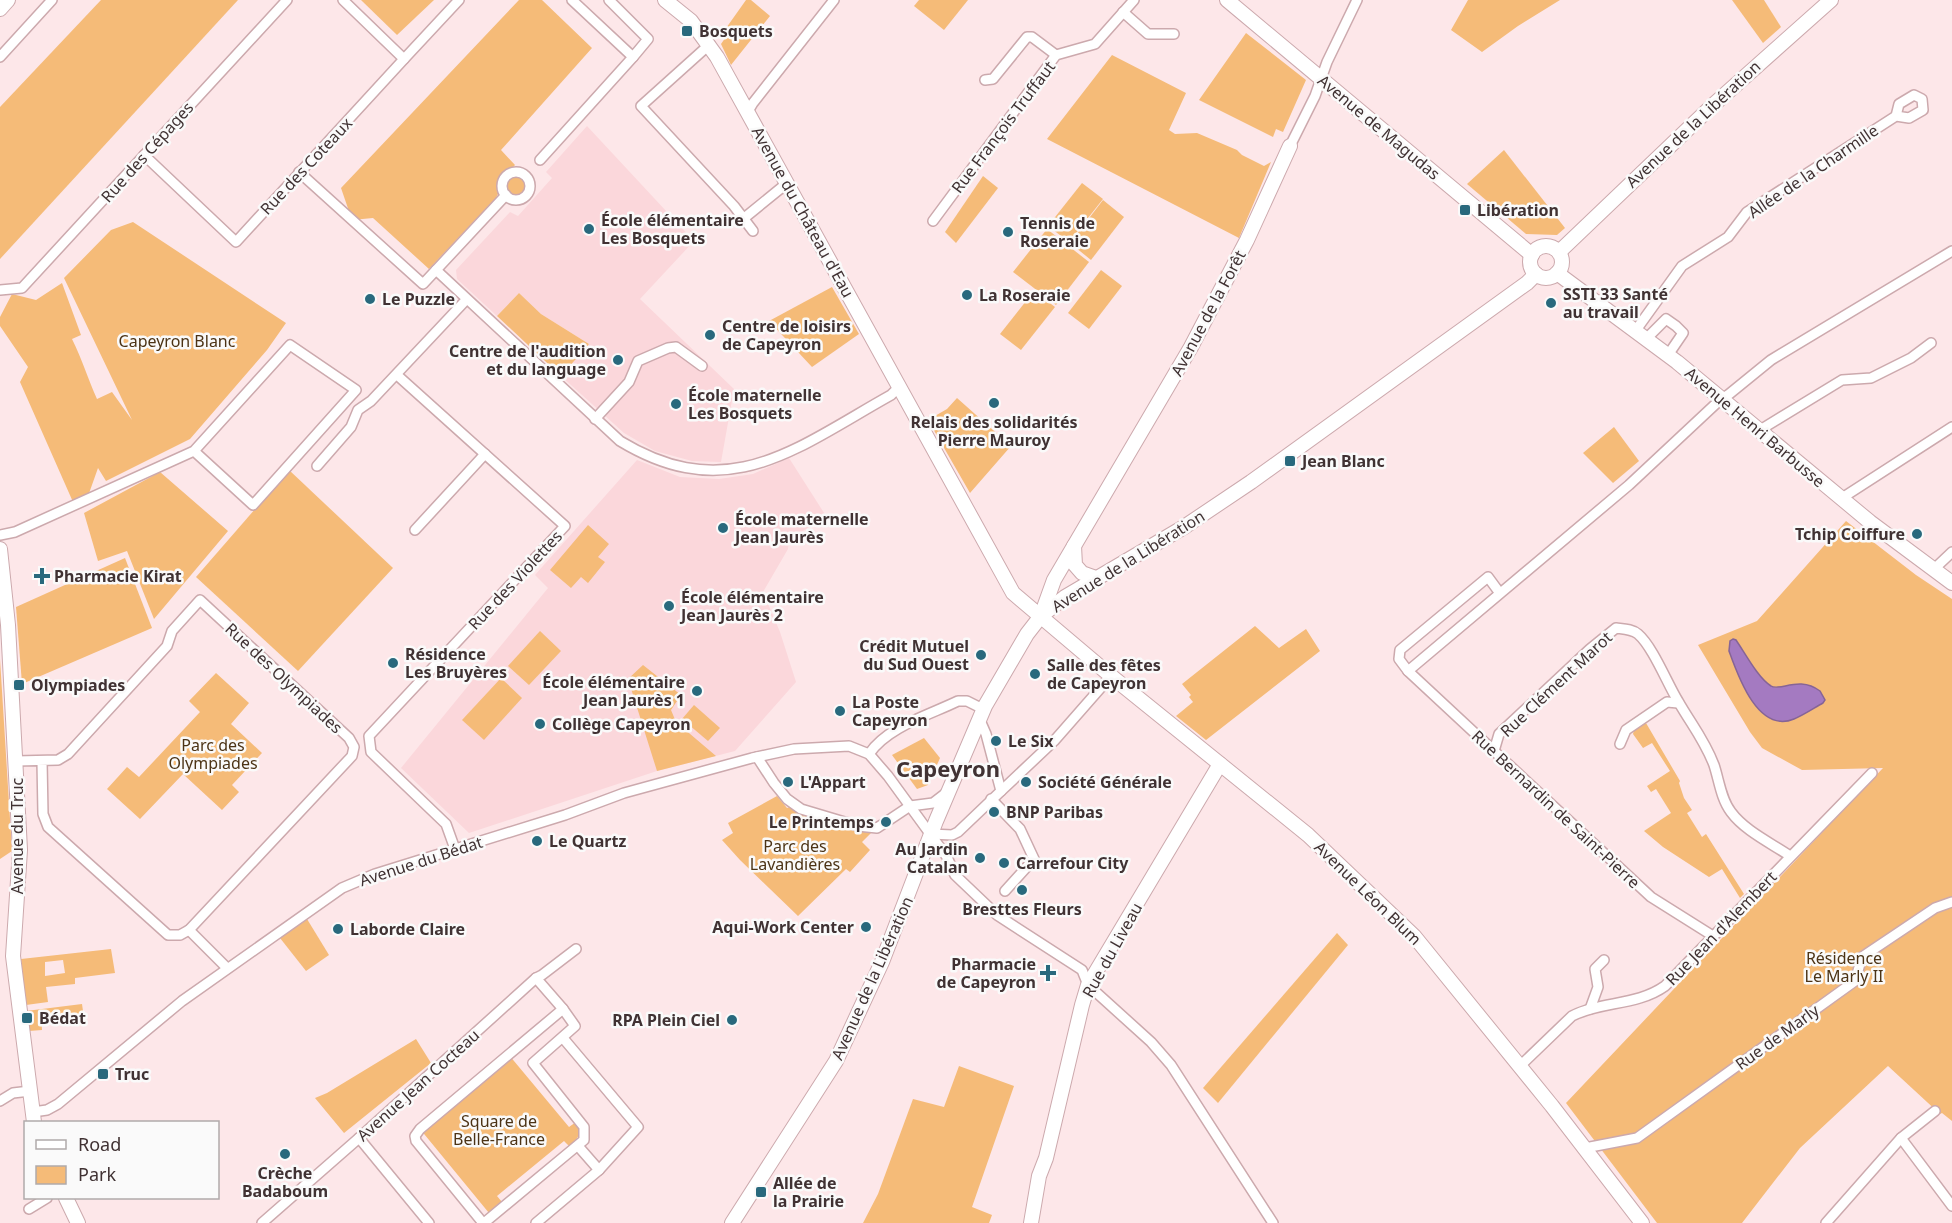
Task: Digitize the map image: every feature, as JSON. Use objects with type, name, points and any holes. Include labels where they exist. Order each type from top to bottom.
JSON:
[{"type":"street","points":[[0,9],[8,0]]},
{"type":"street","points":[[0,57],[52,0]]},
{"type":"street","name":"Rue des Cépages","points":[[0,290],[22,288],[287,0]]},
{"type":"street","points":[[343,0],[404,59]]},
{"type":"street","name":"Rue des Coteaux","points":[[144,155],[236,242],[459,0]]},
{"type":"street","points":[[573,0],[633,57]]},
{"type":"street","points":[[540,160],[648,39],[609,0]]},
{"type":"street","name":"Avenue du Château d'Eau","points":[[664,0],[691,21],[710,45],[1013,593],[1041,616]]},
{"type":"street","points":[[747,113],[834,0]]},
{"type":"street","name":"Rue François Truffaut","points":[[933,221],[1056,55],[1095,45],[1134,0]]},
{"type":"street","name":"Avenue de Magudas","points":[[1227,0],[1532,255]]},
{"type":"street","name":"Avenue de la Forêt","points":[[1041,616],[1054,580],[1191,347],[1247,240],[1315,96],[1327,62],[1357,0]]},
{"type":"street","name":"Avenue de la Libération","points":[[1559,252],[1719,100],[1831,0]]},
{"type":"street","points":[[1123,12],[1148,34],[1174,34]]},
{"type":"street","points":[[985,80],[993,79],[1027,37],[1032,37],[1056,55]]},
{"type":"street","points":[[710,45],[641,106],[734,206],[753,231]]},
{"type":"street","name":"Allée de la Charmille","points":[[1641,334],[1682,266],[1728,237],[1747,212],[1896,116]]},
{"type":"street","points":[[299,172],[423,284],[506,195]]},
{"type":"street","points":[[743,219],[786,184]]},
{"type":"street","points":[[1550,246],[1559,252],[1562,261],[1557,273],[1531,279],[1532,255],[1535,250],[1550,246]]},
{"type":"street","points":[[1499,592],[1488,577],[1400,650],[1399,659],[1408,671],[1499,592],[1629,485],[1721,399],[1771,360],[1952,251]]},
{"type":"street","points":[[436,270],[620,441],[643,455],[672,466],[704,471],[735,470],[765,463],[797,448],[891,395],[899,387]]},
{"type":"street","name":"Avenue Henri Barbusse","points":[[1557,273],[1668,355],[1842,498],[1952,583]]},
{"type":"street","name":"Avenue de la Libération","points":[[732,1223],[836,1061],[882,962],[948,791],[981,714],[1027,634],[1041,616],[1065,597],[1184,527],[1251,482],[1531,279]]},
{"type":"street","points":[[317,466],[351,427],[358,410],[371,401],[397,375],[466,300]]},
{"type":"street","points":[[1641,334],[1666,320],[1676,326],[1683,333],[1668,355]]},
{"type":"street","points":[[1760,430],[1842,380],[1879,375],[1911,358],[1931,343]]},
{"type":"street","points":[[0,536],[15,532],[194,452],[290,345],[356,390],[253,505],[194,452]]},
{"type":"street","points":[[595,418],[629,382],[638,361],[668,348],[676,347],[702,366]]},
{"type":"street","points":[[397,375],[485,454],[415,530]]},
{"type":"street","points":[[1842,498],[1952,427]]},
{"type":"street","name":"Rue des Violettes","points":[[455,849],[446,824],[371,752],[369,736],[565,526],[485,454]]},
{"type":"street","points":[[1075,544],[1073,555],[1075,565],[1082,573],[1096,579]]},
{"type":"street","name":"Avenue du Truc","points":[[0,549],[8,617],[20,850],[13,956],[34,1117]]},
{"type":"street","points":[[1933,570],[1952,552]]},
{"type":"street","name":"Rue des Olympiades","points":[[16,761],[58,760],[68,754],[167,646],[172,631],[200,600],[349,738],[354,747],[352,756],[189,930]]},
{"type":"street","name":"Avenue Léon Blum","points":[[1041,616],[1111,676],[1329,853],[1414,936],[1520,1066],[1642,1223]]},
{"type":"street","name":"Rue Clément Marot","points":[[1494,751],[1499,734],[1590,649],[1616,628],[1628,629],[1638,633],[1647,645],[1678,702],[1700,733],[1714,764],[1725,801],[1732,813],[1746,826],[1790,856]]},
{"type":"street","name":"Rue Bernardin de Saint-Pierre","points":[[1408,671],[1651,897],[1713,936]]},
{"type":"street","points":[[931,834],[952,835],[957,832],[1054,741],[1111,676]]},
{"type":"street","points":[[1001,791],[981,714],[967,701],[958,701],[889,733],[875,745],[869,754],[931,834],[947,857],[955,875],[997,915],[1082,970],[1088,985],[1151,1042],[1171,1065],[1273,1223]]},
{"type":"street","points":[[1620,744],[1626,730],[1667,702],[1678,702]]},
{"type":"street","name":"Avenue du Bédat","points":[[34,1117],[58,1104],[182,1001],[227,968],[342,888],[375,873],[565,815],[624,793],[757,757],[794,749],[825,746],[849,746],[869,754]]},
{"type":"street","points":[[757,757],[787,799],[801,809],[858,826],[877,828],[910,806],[933,803],[948,791]]},
{"type":"street","points":[[42,761],[43,814],[48,827],[168,935],[180,935],[189,930],[227,968]]},
{"type":"street","name":"Rue du Liveau","points":[[1031,1223],[1039,1176],[1046,1158],[1088,985],[1220,764]]},
{"type":"street","name":"Rue Jean d'Alembert","points":[[1520,1066],[1563,1023],[1582,1011],[1643,999],[1665,986],[1872,773]]},
{"type":"street","points":[[991,799],[1020,829],[1034,859],[1005,891]]},
{"type":"street","name":"Rue de Marly","points":[[1584,1148],[1637,1138],[1854,981],[1862,957],[1935,908],[1952,902]]},
{"type":"street","name":"Avenue Jean Cocteau","points":[[262,1223],[536,978],[576,949]]},
{"type":"street","points":[[1590,1009],[1598,987],[1595,969],[1604,960]]},
{"type":"street","points":[[536,978],[563,1009],[575,1026],[533,1063],[584,1127],[584,1140],[495,1219],[483,1223],[416,1141],[415,1136],[420,1129],[563,1009]]},
{"type":"street","points":[[536,1223],[599,1170],[638,1127],[563,1038]]},
{"type":"street","points":[[0,1101],[13,1094],[30,1091]]},
{"type":"street","points":[[1826,1223],[1901,1138],[1935,1111]]},
{"type":"street","points":[[359,1138],[429,1223]]},
{"type":"street","points":[[1901,1138],[1952,1206]]},
{"type":"street","points":[[578,1146],[599,1170]]},
{"type":"street","points":[[29,1209],[44,1199]]},
{"type":"street","points":[[67,1199],[78,1223]]},
{"type":"shaded area","name":"École élémentaire Les Bosquets","points":[[587,126],[694,241],[640,299],[734,389],[721,462],[692,461],[655,451],[624,433],[561,376],[589,344],[541,314],[519,293],[497,316],[457,279],[456,270],[510,212],[518,216],[552,178],[546,172]]},
{"type":"shaded area","points":[[789,458],[826,516],[789,540],[788,549],[763,592],[780,632],[796,682],[735,751],[657,771],[469,833],[401,768],[548,588],[535,575],[637,460],[680,477],[719,479],[753,474]]},
{"type":"shaded area","points":[[1736,640],[1761,677],[1771,686],[1805,684],[1812,686],[1820,691],[1825,700],[1823,703],[1794,719],[1781,721],[1770,718],[1760,711],[1744,687],[1729,651],[1730,641]]},
{"type":"green space","points":[[101,0],[238,0],[0,259],[0,107]]},
{"type":"green space","points":[[361,0],[434,0],[397,35]]},
{"type":"green space","points":[[519,0],[542,0],[592,48],[501,150],[515,165],[500,182],[500,190],[496,198],[429,269],[373,218],[352,220],[341,188]]},
{"type":"green space","points":[[746,0],[751,0],[770,16],[731,65],[721,44],[728,34],[724,31]]},
{"type":"green space","points":[[919,0],[968,0],[944,30],[914,6]]},
{"type":"green space","points":[[1468,0],[1560,0],[1482,52],[1451,30]]},
{"type":"green space","points":[[1732,0],[1764,0],[1781,27],[1763,43]]},
{"type":"green space","points":[[1246,33],[1306,80],[1283,132],[1276,129],[1273,137],[1199,100]]},
{"type":"green space","points":[[1112,55],[1186,93],[1169,130],[1175,134],[1197,133],[1237,150],[1264,166],[1271,162],[1239,238],[1047,139]]},
{"type":"green space","points":[[1504,150],[1565,228],[1557,235],[1526,234],[1467,184]]},
{"type":"green space","points":[[517,176],[524,179],[527,186],[524,193],[517,196],[510,193],[507,186],[510,179]]},
{"type":"green space","points":[[983,176],[998,188],[956,243],[945,232]]},
{"type":"green space","points":[[1082,183],[1103,199],[1069,242],[1048,226]]},
{"type":"green space","points":[[1103,200],[1124,217],[1091,260],[1070,243]]},
{"type":"green space","name":"Capeyron Blanc","points":[[133,222],[286,323],[267,350],[190,439],[106,481],[98,468],[87,499],[73,502],[20,382],[28,367],[0,326],[0,317],[12,294],[36,300],[62,283],[81,335],[72,339],[97,399],[112,392],[132,420],[64,278],[111,230]]},
{"type":"green space","points":[[1047,229],[1089,262],[1056,305],[1013,272]]},
{"type":"green space","points":[[1101,270],[1122,286],[1089,329],[1068,313]]},
{"type":"green space","points":[[832,287],[859,334],[812,367],[769,321]]},
{"type":"green space","points":[[1034,291],[1055,307],[1021,350],[1000,334]]},
{"type":"green space","points":[[519,293],[541,314],[589,344],[561,376],[497,316]]},
{"type":"green space","points":[[957,398],[1011,446],[970,493],[928,420],[947,409]]},
{"type":"green space","points":[[1614,427],[1639,461],[1613,483],[1583,453]]},
{"type":"green space","points":[[289,470],[393,568],[298,671],[196,577]]},
{"type":"green space","points":[[160,472],[228,531],[154,619],[127,551],[98,561],[84,513]]},
{"type":"green space","name":"Résidence Le Marly II","points":[[1846,521],[1916,575],[1952,599],[1952,1121],[1942,1113],[1940,1114],[1888,1066],[1800,1148],[1742,1223],[1657,1223],[1566,1103],[1883,768],[1802,770],[1762,748],[1698,645],[1757,621]]},
{"type":"green space","points":[[588,525],[609,544],[598,557],[605,562],[588,583],[581,577],[571,588],[550,570]]},
{"type":"green space","points":[[125,558],[152,628],[22,684],[16,607]]},
{"type":"green space","points":[[1255,626],[1279,648],[1306,629],[1320,651],[1206,740],[1176,716],[1193,702],[1189,697],[1191,695],[1182,684]]},
{"type":"green space","points":[[540,631],[561,651],[529,685],[508,666]]},
{"type":"green space","points":[[0,659],[12,851],[0,859]]},
{"type":"green space","points":[[643,665],[681,695],[671,710],[676,722],[716,756],[657,771],[628,679]]},
{"type":"green space","name":"Parc des Olympiades","points":[[216,673],[249,703],[231,724],[262,753],[232,785],[239,792],[222,810],[183,774],[140,819],[107,789],[127,767],[139,777],[200,712],[189,701]]},
{"type":"green space","points":[[501,678],[522,698],[484,740],[462,720]]},
{"type":"green space","points":[[694,705],[720,728],[708,741],[682,719]]},
{"type":"green space","points":[[1646,723],[1680,781],[1684,798],[1692,810],[1687,813],[1702,837],[1706,834],[1744,894],[1740,898],[1722,869],[1709,877],[1663,847],[1644,831],[1671,813],[1656,789],[1651,792],[1647,786],[1670,771],[1652,743],[1643,748],[1633,734],[1634,730]]},
{"type":"green space","points":[[924,738],[940,758],[928,785],[917,789],[892,755]]},
{"type":"green space","name":"Parc des Lavandières","points":[[777,796],[787,808],[792,806],[798,812],[871,833],[862,842],[870,850],[850,872],[846,869],[798,916],[722,840],[733,833],[728,823]]},
{"type":"green space","points":[[307,919],[329,955],[306,971],[280,938]]},
{"type":"green space","points":[[1337,933],[1348,945],[1218,1103],[1203,1088]]},
{"type":"green space","points":[[111,949],[115,973],[75,978],[75,984],[46,987],[48,1002],[26,1005],[21,959]],"holes":[[[63,960],[65,973],[45,976],[45,962]]]},
{"type":"green space","points":[[82,1004],[85,1025],[76,1026],[70,1019],[61,1020],[60,1012],[41,1015],[42,1030],[29,1031],[26,1011]]},
{"type":"green space","points":[[416,1039],[431,1063],[344,1133],[315,1098]]},
{"type":"green space","name":"Square de Belle-France","points":[[509,1055],[569,1127],[576,1122],[579,1133],[569,1146],[564,1141],[497,1196],[502,1202],[489,1213],[420,1129]]},
{"type":"green space","points":[[959,1066],[1014,1086],[972,1207],[992,1215],[989,1223],[863,1223],[878,1194],[913,1099],[944,1107]]},
{"type":"place","name":"Bosquets","points":[[687,31]]},
{"type":"place","name":"Libération","points":[[1465,210]]},
{"type":"place","name":"École élémentaire Les Bosquets","points":[[589,229]]},
{"type":"place","name":"Tennis de Roseraie","points":[[1008,232]]},
{"type":"place","name":"La Roseraie","points":[[967,295]]},
{"type":"place","name":"Le Puzzle","points":[[370,299]]},
{"type":"place","name":"SSTI 33 Santé au travail","points":[[1551,303]]},
{"type":"place","name":"Centre de loisirs de Capeyron","points":[[710,335]]},
{"type":"place","name":"Centre de l'audition et du language","points":[[618,360]]},
{"type":"place","name":"Relais des solidarités Pierre Mauroy","points":[[994,403]]},
{"type":"place","name":"École maternelle Les Bosquets","points":[[676,404]]},
{"type":"place","name":"Jean Blanc","points":[[1290,461]]},
{"type":"place","name":"École maternelle Jean Jaurès","points":[[723,528]]},
{"type":"place","name":"Tchip Coiffure","points":[[1917,534]]},
{"type":"place","name":"Pharmacie Kirat","points":[[42,576]]},
{"type":"place","name":"École élémentaire Jean Jaurès 2","points":[[669,606]]},
{"type":"place","name":"Crédit Mutuel du Sud Ouest","points":[[981,655]]},
{"type":"place","name":"Résidence Les Bruyères","points":[[393,663]]},
{"type":"place","name":"Salle des fêtes de Capeyron","points":[[1035,674]]},
{"type":"place","name":"Olympiades","points":[[19,685]]},
{"type":"place","name":"École élémentaire Jean Jaurès 1","points":[[697,691]]},
{"type":"place","name":"La Poste Capeyron","points":[[840,711]]},
{"type":"place","name":"Collège Capeyron","points":[[540,724]]},
{"type":"place","name":"Le Six","points":[[996,741]]},
{"type":"place","name":"L'Appart","points":[[788,782]]},
{"type":"place","name":"Société Générale","points":[[1026,782]]},
{"type":"place","name":"BNP Paribas","points":[[994,812]]},
{"type":"place","name":"Le Printemps","points":[[886,822]]},
{"type":"place","name":"Le Quartz","points":[[537,841]]},
{"type":"place","name":"Au Jardin Catalan","points":[[980,858]]},
{"type":"place","name":"Carrefour City","points":[[1004,863]]},
{"type":"place","name":"Bresttes Fleurs","points":[[1022,890]]},
{"type":"place","name":"Aqui-Work Center","points":[[866,927]]},
{"type":"place","name":"Laborde Claire","points":[[338,929]]},
{"type":"place","name":"Pharmacie de Capeyron","points":[[1048,973]]},
{"type":"place","name":"Bédat","points":[[27,1018]]},
{"type":"place","name":"RPA Plein Ciel","points":[[732,1020]]},
{"type":"place","name":"Truc","points":[[103,1074]]},
{"type":"place","name":"Crèche Badaboum","points":[[285,1154]]},
{"type":"place","name":"Allée de la Prairie","points":[[761,1192]]},
{"type":"district","name":"Capeyron","points":[[948,768]]}]
